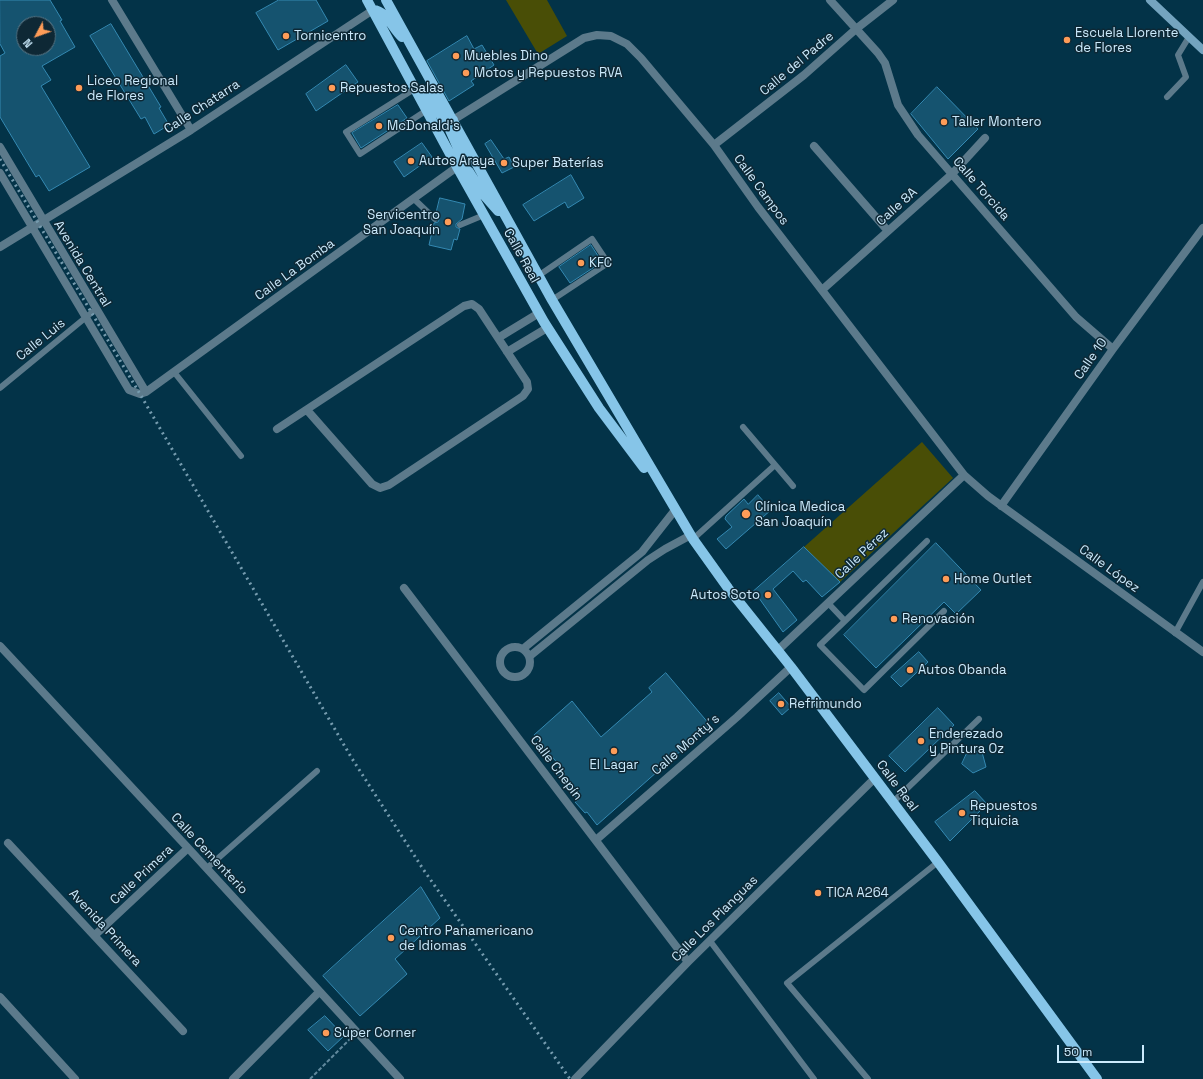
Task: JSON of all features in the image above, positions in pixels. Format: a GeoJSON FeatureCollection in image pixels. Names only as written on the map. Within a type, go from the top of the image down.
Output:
{"type":"FeatureCollection","features":[{"type":"Feature","properties":{"kind":"main road","name":"Calle Real"},"geometry":{"type":"LineString","coordinates":[[367,0],[374,5],[406,71],[457,167],[547,328],[600,408],[675,510]]}},
{"type":"Feature","properties":{"kind":"main road","name":"Calle Real"},"geometry":{"type":"LineString","coordinates":[[386,0],[538,276],[692,537],[723,582],[791,667],[938,862],[1097,1079]]}},
{"type":"Feature","properties":{"kind":"main road"},"geometry":{"type":"LineString","coordinates":[[1150,0],[1203,50]]}},
{"type":"Feature","properties":{"kind":"main road"},"geometry":{"type":"LineString","coordinates":[[374,5],[392,27],[408,40]]}},
{"type":"Feature","properties":{"kind":"main road"},"geometry":{"type":"LineString","coordinates":[[406,71],[420,84],[443,119],[453,120],[450,130],[460,155],[457,167],[464,168],[469,172],[483,194],[497,211],[506,218]]}},
{"type":"Feature","properties":{"kind":"street"},"geometry":{"type":"LineString","coordinates":[[112,0],[191,130]]}},
{"type":"Feature","properties":{"kind":"street","name":"Calle Torcida"},"geometry":{"type":"LineString","coordinates":[[830,0],[878,53],[885,63],[898,105],[906,120],[1076,317],[1113,349]]}},
{"type":"Feature","properties":{"kind":"street","name":"Calle del Padre"},"geometry":{"type":"LineString","coordinates":[[714,145],[804,75],[856,29],[894,0]]}},
{"type":"Feature","properties":{"kind":"street","name":"Calle Chatarra"},"geometry":{"type":"LineString","coordinates":[[0,248],[191,130],[374,5]]}},
{"type":"Feature","properties":{"kind":"street","name":"Calle Campos"},"geometry":{"type":"LineString","coordinates":[[453,120],[570,45],[591,36],[604,34],[620,39],[635,51],[714,145],[758,207],[964,475],[1001,506]]}},
{"type":"Feature","properties":{"kind":"street","name":"Calle 8A"},"geometry":{"type":"LineString","coordinates":[[822,290],[952,174],[985,138]]}},
{"type":"Feature","properties":{"kind":"street"},"geometry":{"type":"LineString","coordinates":[[814,146],[888,231]]}},
{"type":"Feature","properties":{"kind":"street","name":"Avenida Central"},"geometry":{"type":"LineString","coordinates":[[0,147],[38,224],[86,318],[129,390],[140,394],[146,392],[96,309],[38,224],[0,173]]}},
{"type":"Feature","properties":{"kind":"street","name":"Calle La Bomba"},"geometry":{"type":"LineString","coordinates":[[146,392],[457,167]]}},
{"type":"Feature","properties":{"kind":"street","name":"Calle 10"},"geometry":{"type":"LineString","coordinates":[[1001,506],[1113,349],[1203,228]]}},
{"type":"Feature","properties":{"kind":"street"},"geometry":{"type":"LineString","coordinates":[[277,429],[464,306],[472,304],[479,309],[527,382],[528,389],[523,396],[389,485],[380,488],[372,484],[307,410]]}},
{"type":"Feature","properties":{"kind":"street"},"geometry":{"type":"LineString","coordinates":[[498,338],[539,313]]}},
{"type":"Feature","properties":{"kind":"street"},"geometry":{"type":"LineString","coordinates":[[507,352],[547,328]]}},
{"type":"Feature","properties":{"kind":"street","name":"Calle Pérez"},"geometry":{"type":"LineString","coordinates":[[777,651],[964,475]]}},
{"type":"Feature","properties":{"kind":"street","name":"Calle López"},"geometry":{"type":"LineString","coordinates":[[1001,506],[1203,652]]}},
{"type":"Feature","properties":{"kind":"street"},"geometry":{"type":"LineString","coordinates":[[524,648],[530,656],[531,661],[528,670],[521,676],[511,676],[503,671],[500,662],[503,653],[510,647],[524,648],[642,552],[675,510]]}},
{"type":"Feature","properties":{"kind":"street"},"geometry":{"type":"LineString","coordinates":[[530,656],[648,560],[665,548],[692,537]]}},
{"type":"Feature","properties":{"kind":"street"},"geometry":{"type":"LineString","coordinates":[[642,552],[648,560]]}},
{"type":"Feature","properties":{"kind":"street","name":"Calle Chepín"},"geometry":{"type":"LineString","coordinates":[[404,588],[688,962]]}},
{"type":"Feature","properties":{"kind":"street"},"geometry":{"type":"LineString","coordinates":[[587,596],[593,605]]}},
{"type":"Feature","properties":{"kind":"street","name":"Calle Cementerio"},"geometry":{"type":"LineString","coordinates":[[0,646],[400,1079]]}},
{"type":"Feature","properties":{"kind":"street","name":"Calle Monty´s"},"geometry":{"type":"LineString","coordinates":[[596,840],[737,717],[791,667]]}},
{"type":"Feature","properties":{"kind":"street","name":"Calle Los Pianguas"},"geometry":{"type":"LineString","coordinates":[[575,1079],[688,962],[874,778]]}},
{"type":"Feature","properties":{"kind":"street","name":"Avenida Primera"},"geometry":{"type":"LineString","coordinates":[[8,843],[183,1031]]}},
{"type":"Feature","properties":{"kind":"street","name":"Calle Primera"},"geometry":{"type":"LineString","coordinates":[[95,935],[188,848]]}},
{"type":"Feature","properties":{"kind":"street"},"geometry":{"type":"LineString","coordinates":[[233,1079],[319,992]]}},
{"type":"Feature","properties":{"kind":"street"},"geometry":{"type":"LineString","coordinates":[[0,997],[75,1079]]}},
{"type":"Feature","properties":{"kind":"lane"},"geometry":{"type":"LineString","coordinates":[[1167,97],[1186,77],[1178,55],[1189,37]]}},
{"type":"Feature","properties":{"kind":"lane"},"geometry":{"type":"LineString","coordinates":[[416,88],[346,132],[360,154],[427,110]]}},
{"type":"Feature","properties":{"kind":"lane"},"geometry":{"type":"LineString","coordinates":[[414,199],[435,219]]}},
{"type":"Feature","properties":{"kind":"lane"},"geometry":{"type":"LineString","coordinates":[[460,225],[484,215]]}},
{"type":"Feature","properties":{"kind":"lane"},"geometry":{"type":"LineString","coordinates":[[538,276],[592,239],[608,262],[552,300]]}},
{"type":"Feature","properties":{"kind":"lane","name":"Calle Luis"},"geometry":{"type":"LineString","coordinates":[[0,388],[96,309]]}},
{"type":"Feature","properties":{"kind":"lane"},"geometry":{"type":"LineString","coordinates":[[174,372],[241,456]]}},
{"type":"Feature","properties":{"kind":"lane"},"geometry":{"type":"LineString","coordinates":[[743,427],[793,486]]}},
{"type":"Feature","properties":{"kind":"lane"},"geometry":{"type":"LineString","coordinates":[[692,537],[775,465]]}},
{"type":"Feature","properties":{"kind":"lane"},"geometry":{"type":"LineString","coordinates":[[927,540],[820,645],[864,690],[944,611]]}},
{"type":"Feature","properties":{"kind":"lane"},"geometry":{"type":"LineString","coordinates":[[1175,633],[1203,582]]}},
{"type":"Feature","properties":{"kind":"lane"},"geometry":{"type":"LineString","coordinates":[[828,603],[845,621]]}},
{"type":"Feature","properties":{"kind":"lane"},"geometry":{"type":"LineString","coordinates":[[893,802],[979,719]]}},
{"type":"Feature","properties":{"kind":"lane"},"geometry":{"type":"LineString","coordinates":[[206,868],[317,771]]}},
{"type":"Feature","properties":{"kind":"lane"},"geometry":{"type":"LineString","coordinates":[[868,1079],[787,983],[938,862]]}},
{"type":"Feature","properties":{"kind":"lane"},"geometry":{"type":"LineString","coordinates":[[710,941],[814,1079]]}},
{"type":"Feature","properties":{"kind":"path"},"geometry":{"type":"LineString","coordinates":[[310,1079],[356,1032]]}},
{"type":"Feature","properties":{"kind":"green space"},"geometry":{"type":"Polygon","coordinates":[[[506,0],[547,0],[567,36],[538,54],[506,0]]]}},
{"type":"Feature","properties":{"kind":"green space"},"geometry":{"type":"Polygon","coordinates":[[[922,442],[953,478],[840,582],[804,547],[922,442]]]}},
{"type":"Feature","properties":{"kind":"building"},"geometry":{"type":"Polygon","coordinates":[[[0,0],[50,0],[62,20],[60,21],[75,47],[42,66],[51,80],[41,86],[90,167],[49,191],[39,175],[36,177],[0,117],[0,56],[5,53],[0,44],[0,0]]]}},
{"type":"Feature","properties":{"kind":"building","name":"Tornicentro"},"geometry":{"type":"Polygon","coordinates":[[[279,0],[316,0],[328,21],[278,50],[256,13],[279,0]]]}},
{"type":"Feature","properties":{"kind":"building"},"geometry":{"type":"Polygon","coordinates":[[[111,24],[161,107],[159,108],[169,125],[154,134],[145,117],[141,119],[90,36],[111,24]]]}},
{"type":"Feature","properties":{"kind":"building"},"geometry":{"type":"Polygon","coordinates":[[[467,36],[474,49],[482,45],[494,65],[471,81],[474,85],[449,101],[427,61],[467,36]]]}},
{"type":"Feature","properties":{"kind":"building","name":"Repuestos Salas"},"geometry":{"type":"Polygon","coordinates":[[[346,65],[358,82],[316,111],[306,94],[346,65]]]}},
{"type":"Feature","properties":{"kind":"building","name":"Taller Montero"},"geometry":{"type":"Polygon","coordinates":[[[937,87],[978,129],[948,159],[911,114],[937,87]]]}},
{"type":"Feature","properties":{"kind":"building","name":"McDonald's"},"geometry":{"type":"Polygon","coordinates":[[[398,105],[407,118],[361,148],[352,133],[398,105]]]}},
{"type":"Feature","properties":{"kind":"building","name":"Super Baterías"},"geometry":{"type":"Polygon","coordinates":[[[491,140],[504,159],[509,157],[514,167],[502,173],[485,144],[491,140]]]}},
{"type":"Feature","properties":{"kind":"building","name":"Autos Araya"},"geometry":{"type":"Polygon","coordinates":[[[422,143],[432,157],[404,177],[394,162],[422,143]]]}},
{"type":"Feature","properties":{"kind":"building"},"geometry":{"type":"Polygon","coordinates":[[[571,175],[584,198],[568,208],[565,202],[534,221],[523,205],[571,175]]]}},
{"type":"Feature","properties":{"kind":"building","name":"Servicentro San Joaquín"},"geometry":{"type":"Polygon","coordinates":[[[440,198],[465,204],[462,219],[456,224],[456,227],[460,229],[457,240],[454,239],[451,250],[429,245],[434,223],[438,222],[439,220],[436,214],[440,198]]]}},
{"type":"Feature","properties":{"kind":"building","name":"KFC"},"geometry":{"type":"Polygon","coordinates":[[[591,245],[602,262],[570,283],[559,267],[591,245]]]}},
{"type":"Feature","properties":{"kind":"building","name":"Clínica Medica San Joaquín"},"geometry":{"type":"Polygon","coordinates":[[[758,495],[771,510],[726,549],[717,539],[732,527],[725,519],[726,516],[744,499],[748,504],[758,495]]]}},
{"type":"Feature","properties":{"kind":"building","name":"Renovación"},"geometry":{"type":"Polygon","coordinates":[[[936,543],[981,590],[956,614],[944,602],[876,668],[844,635],[936,543]]]}},
{"type":"Feature","properties":{"kind":"building","name":"Autos Soto"},"geometry":{"type":"Polygon","coordinates":[[[804,547],[840,582],[822,597],[806,580],[803,582],[793,571],[773,589],[797,620],[783,632],[754,591],[804,547]]]}},
{"type":"Feature","properties":{"kind":"building","name":"Autos Obanda"},"geometry":{"type":"Polygon","coordinates":[[[919,652],[928,662],[901,687],[891,677],[919,652]]]}},
{"type":"Feature","properties":{"kind":"building","name":"El Lagar"},"geometry":{"type":"Polygon","coordinates":[[[666,673],[710,725],[597,825],[587,812],[585,813],[575,802],[578,800],[556,773],[559,765],[534,735],[572,701],[601,737],[652,692],[649,688],[666,673]]]}},
{"type":"Feature","properties":{"kind":"building","name":"Refrimundo"},"geometry":{"type":"Polygon","coordinates":[[[779,693],[791,707],[782,715],[770,701],[779,693]]]}},
{"type":"Feature","properties":{"kind":"building","name":"Enderezado y Pintura Oz"},"geometry":{"type":"Polygon","coordinates":[[[938,708],[954,725],[905,772],[889,756],[938,708]]]}},
{"type":"Feature","properties":{"kind":"building"},"geometry":{"type":"Polygon","coordinates":[[[968,751],[982,752],[986,767],[973,773],[962,764],[968,751]]]}},
{"type":"Feature","properties":{"kind":"building","name":"Repuestos Tiquicia"},"geometry":{"type":"Polygon","coordinates":[[[975,791],[987,804],[950,841],[935,822],[975,791]]]}},
{"type":"Feature","properties":{"kind":"building","name":"Centro Panamericano de Idiomas"},"geometry":{"type":"Polygon","coordinates":[[[421,887],[440,918],[395,959],[407,974],[360,1016],[323,976],[421,887]]]}},
{"type":"Feature","properties":{"kind":"building","name":"Súper Corner"},"geometry":{"type":"Polygon","coordinates":[[[325,1016],[344,1036],[328,1051],[308,1030],[325,1016]]]}},
{"type":"Feature","properties":{"kind":"railway"},"geometry":{"type":"LineString","coordinates":[[0,159],[140,394],[351,757],[423,869],[570,1079]]}},
{"type":"Feature","properties":{"kind":"place","name":"Tornicentro"},"geometry":{"type":"Point","coordinates":[286,36]}},
{"type":"Feature","properties":{"kind":"place","name":"Escuela Llorente de Flores"},"geometry":{"type":"Point","coordinates":[1067,40]}},
{"type":"Feature","properties":{"kind":"place","name":"Muebles Dino"},"geometry":{"type":"Point","coordinates":[456,56]}},
{"type":"Feature","properties":{"kind":"place","name":"Motos y Repuestos RVA"},"geometry":{"type":"Point","coordinates":[466,73]}},
{"type":"Feature","properties":{"kind":"place","name":"Liceo Regional de Flores"},"geometry":{"type":"Point","coordinates":[79,88]}},
{"type":"Feature","properties":{"kind":"place","name":"Repuestos Salas"},"geometry":{"type":"Point","coordinates":[332,88]}},
{"type":"Feature","properties":{"kind":"place","name":"Taller Montero"},"geometry":{"type":"Point","coordinates":[944,122]}},
{"type":"Feature","properties":{"kind":"place","name":"McDonald's"},"geometry":{"type":"Point","coordinates":[379,126]}},
{"type":"Feature","properties":{"kind":"place","name":"Autos Araya"},"geometry":{"type":"Point","coordinates":[411,161]}},
{"type":"Feature","properties":{"kind":"place","name":"Super Baterías"},"geometry":{"type":"Point","coordinates":[504,163]}},
{"type":"Feature","properties":{"kind":"place","name":"Servicentro San Joaquín"},"geometry":{"type":"Point","coordinates":[448,222]}},
{"type":"Feature","properties":{"kind":"place","name":"KFC"},"geometry":{"type":"Point","coordinates":[581,263]}},
{"type":"Feature","properties":{"kind":"place","name":"Clínica Medica San Joaquín"},"geometry":{"type":"Point","coordinates":[746,514]}},
{"type":"Feature","properties":{"kind":"place","name":"Home Outlet"},"geometry":{"type":"Point","coordinates":[946,579]}},
{"type":"Feature","properties":{"kind":"place","name":"Autos Soto"},"geometry":{"type":"Point","coordinates":[768,595]}},
{"type":"Feature","properties":{"kind":"place","name":"Renovación"},"geometry":{"type":"Point","coordinates":[894,619]}},
{"type":"Feature","properties":{"kind":"place","name":"Autos Obanda"},"geometry":{"type":"Point","coordinates":[910,670]}},
{"type":"Feature","properties":{"kind":"place","name":"Refrimundo"},"geometry":{"type":"Point","coordinates":[781,704]}},
{"type":"Feature","properties":{"kind":"place","name":"Enderezado y Pintura Oz"},"geometry":{"type":"Point","coordinates":[921,741]}},
{"type":"Feature","properties":{"kind":"place","name":"El Lagar"},"geometry":{"type":"Point","coordinates":[614,751]}},
{"type":"Feature","properties":{"kind":"place","name":"Repuestos Tiquicia"},"geometry":{"type":"Point","coordinates":[962,813]}},
{"type":"Feature","properties":{"kind":"place","name":"TICA A264"},"geometry":{"type":"Point","coordinates":[818,893]}},
{"type":"Feature","properties":{"kind":"place","name":"Centro Panamericano de Idiomas"},"geometry":{"type":"Point","coordinates":[391,938]}},
{"type":"Feature","properties":{"kind":"place","name":"Súper Corner"},"geometry":{"type":"Point","coordinates":[326,1033]}}]}
